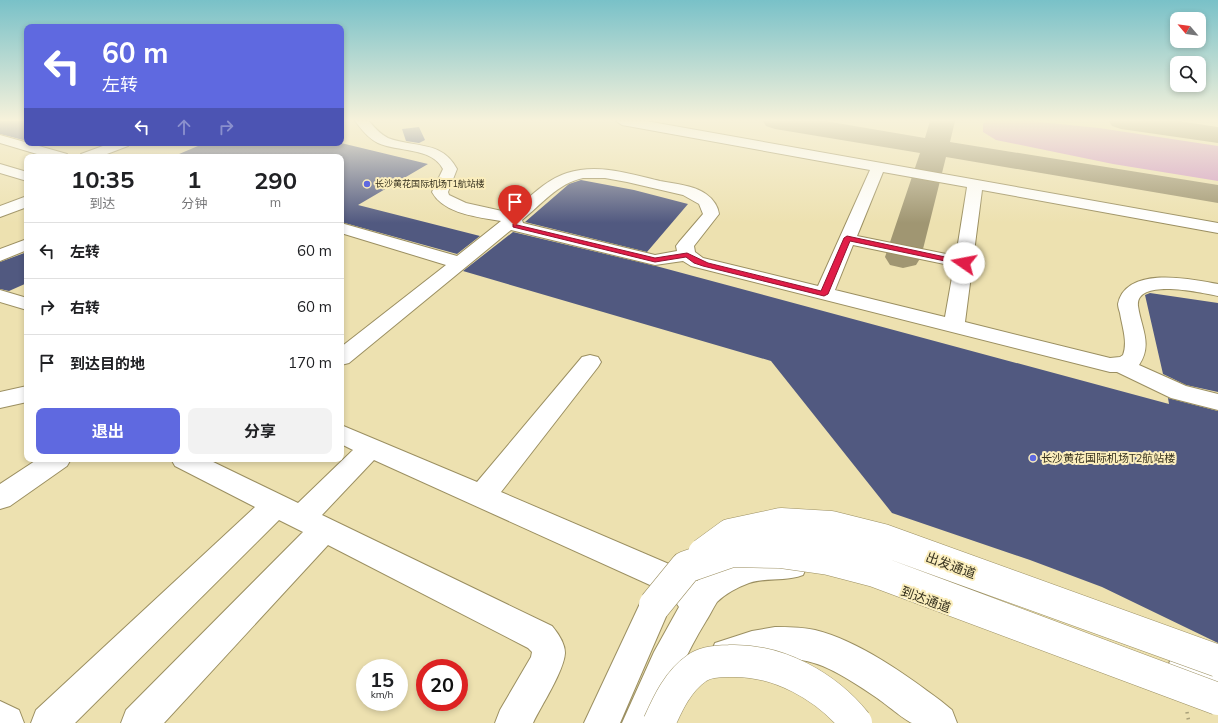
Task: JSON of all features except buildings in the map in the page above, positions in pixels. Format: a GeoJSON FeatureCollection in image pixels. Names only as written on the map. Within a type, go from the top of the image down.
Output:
{"type":"FeatureCollection","features":[{"type":"Feature","properties":{"kind":"street"},"geometry":{"type":"LineString","coordinates":[[435,155],[444,160],[450,169],[440,189],[442,198],[462,207],[514,219]]}},
{"type":"Feature","properties":{"kind":"street"},"geometry":{"type":"LineString","coordinates":[[808,155],[1218,228]]}},
{"type":"Feature","properties":{"kind":"street"},"geometry":{"type":"LineString","coordinates":[[824,294],[878,167]]}},
{"type":"Feature","properties":{"kind":"street"},"geometry":{"type":"LineString","coordinates":[[0,168],[24,176]]}},
{"type":"Feature","properties":{"kind":"street"},"geometry":{"type":"LineString","coordinates":[[344,356],[565,178],[583,174],[614,175],[688,191],[697,195],[708,204],[711,214],[685,246],[687,255],[697,262],[1098,362],[1121,365],[1146,378],[1179,392],[1218,402]]}},
{"type":"Feature","properties":{"kind":"street"},"geometry":{"type":"LineString","coordinates":[[954,326],[975,185]]}},
{"type":"Feature","properties":{"kind":"street"},"geometry":{"type":"LineString","coordinates":[[0,199],[24,193]]}},
{"type":"Feature","properties":{"kind":"street"},"geometry":{"type":"LineString","coordinates":[[0,205],[24,193]]}},
{"type":"Feature","properties":{"kind":"street"},"geometry":{"type":"LineString","coordinates":[[0,212],[24,194]]}},
{"type":"Feature","properties":{"kind":"street"},"geometry":{"type":"LineString","coordinates":[[514,219],[515,226],[655,260],[687,255]]}},
{"type":"Feature","properties":{"kind":"street"},"geometry":{"type":"LineString","coordinates":[[344,229],[460,263]]}},
{"type":"Feature","properties":{"kind":"street"},"geometry":{"type":"LineString","coordinates":[[847,238],[964,263]]}},
{"type":"Feature","properties":{"kind":"street"},"geometry":{"type":"LineString","coordinates":[[0,256],[24,245]]}},
{"type":"Feature","properties":{"kind":"street"},"geometry":{"type":"LineString","coordinates":[[1121,365],[1132,359],[1136,353],[1128,304],[1130,298],[1135,292],[1148,285],[1168,282],[1218,290]]}},
{"type":"Feature","properties":{"kind":"street"},"geometry":{"type":"LineString","coordinates":[[0,296],[24,302]]}},
{"type":"Feature","properties":{"kind":"street"},"geometry":{"type":"LineString","coordinates":[[482,496],[590,362]]}},
{"type":"Feature","properties":{"kind":"street"},"geometry":{"type":"LineString","coordinates":[[0,400],[24,395]]}},
{"type":"Feature","properties":{"kind":"street"},"geometry":{"type":"LineString","coordinates":[[344,435],[680,584],[687,591],[687,613]]}},
{"type":"Feature","properties":{"kind":"street"},"geometry":{"type":"LineString","coordinates":[[49,723],[301,517],[371,447]]}},
{"type":"Feature","properties":{"kind":"street"},"geometry":{"type":"LineString","coordinates":[[0,498],[54,462]]}},
{"type":"Feature","properties":{"kind":"street"},"geometry":{"type":"LineString","coordinates":[[190,462],[540,637],[546,644],[549,653],[546,663],[513,723]]}},
{"type":"Feature","properties":{"kind":"street"},"geometry":{"type":"LineString","coordinates":[[139,723],[222,636],[301,517]]}},
{"type":"Feature","properties":{"kind":"street","name":"出发通道"},"geometry":{"type":"LineString","coordinates":[[602,723],[655,605],[686,567],[730,535],[781,524],[831,526],[883,540],[1218,661]]}},
{"type":"Feature","properties":{"kind":"street"},"geometry":{"type":"LineString","coordinates":[[687,613],[704,579],[718,563],[742,547],[787,541],[832,542],[876,552],[1218,678]]}},
{"type":"Feature","properties":{"kind":"street"},"geometry":{"type":"LineString","coordinates":[[686,567],[732,551],[780,552],[829,559],[875,571],[1218,699]]}},
{"type":"Feature","properties":{"kind":"street","name":"到达通道"},"geometry":{"type":"LineString","coordinates":[[640,723],[687,613],[708,591],[742,571],[778,564],[827,568],[872,580],[926,599],[1218,711]]}},
{"type":"Feature","properties":{"kind":"street"},"geometry":{"type":"LineString","coordinates":[[671,723],[680,696],[693,679],[708,665],[722,657],[740,650],[774,643],[794,642],[814,645],[854,662],[921,713],[939,723]]}},
{"type":"Feature","properties":{"kind":"street"},"geometry":{"type":"LineString","coordinates":[[659,723],[666,706],[678,686],[698,667],[718,660],[741,660],[787,671],[809,682],[833,698],[856,723]]}},
{"type":"Feature","properties":{"kind":"street"},"geometry":{"type":"LineString","coordinates":[[0,719],[6,723]]}},
{"type":"Feature","properties":{"kind":"shaded area"},"geometry":{"type":"Polygon","coordinates":[[[1068,155],[1218,155],[1218,181],[1113,164],[1068,155]]]}},
{"type":"Feature","properties":{"kind":"taxiway"},"geometry":{"type":"LineString","coordinates":[[903,257],[933,155]]}},
{"type":"Feature","properties":{"kind":"taxiway"},"geometry":{"type":"LineString","coordinates":[[980,155],[1218,194]]}},
{"type":"Feature","properties":{"kind":"place","name":"长沙黄花国际机场T1航站楼"},"geometry":{"type":"Point","coordinates":[367,184]}},
{"type":"Feature","properties":{"kind":"place","name":"长沙黄花国际机场T2航站楼"},"geometry":{"type":"Point","coordinates":[1033,458]}},
{"type":"Feature","properties":{"kind":"route"},"geometry":{"type":"LineString","coordinates":[[515,226],[655,260],[687,255],[697,262],[824,294],[847,238],[964,263]]}}]}
